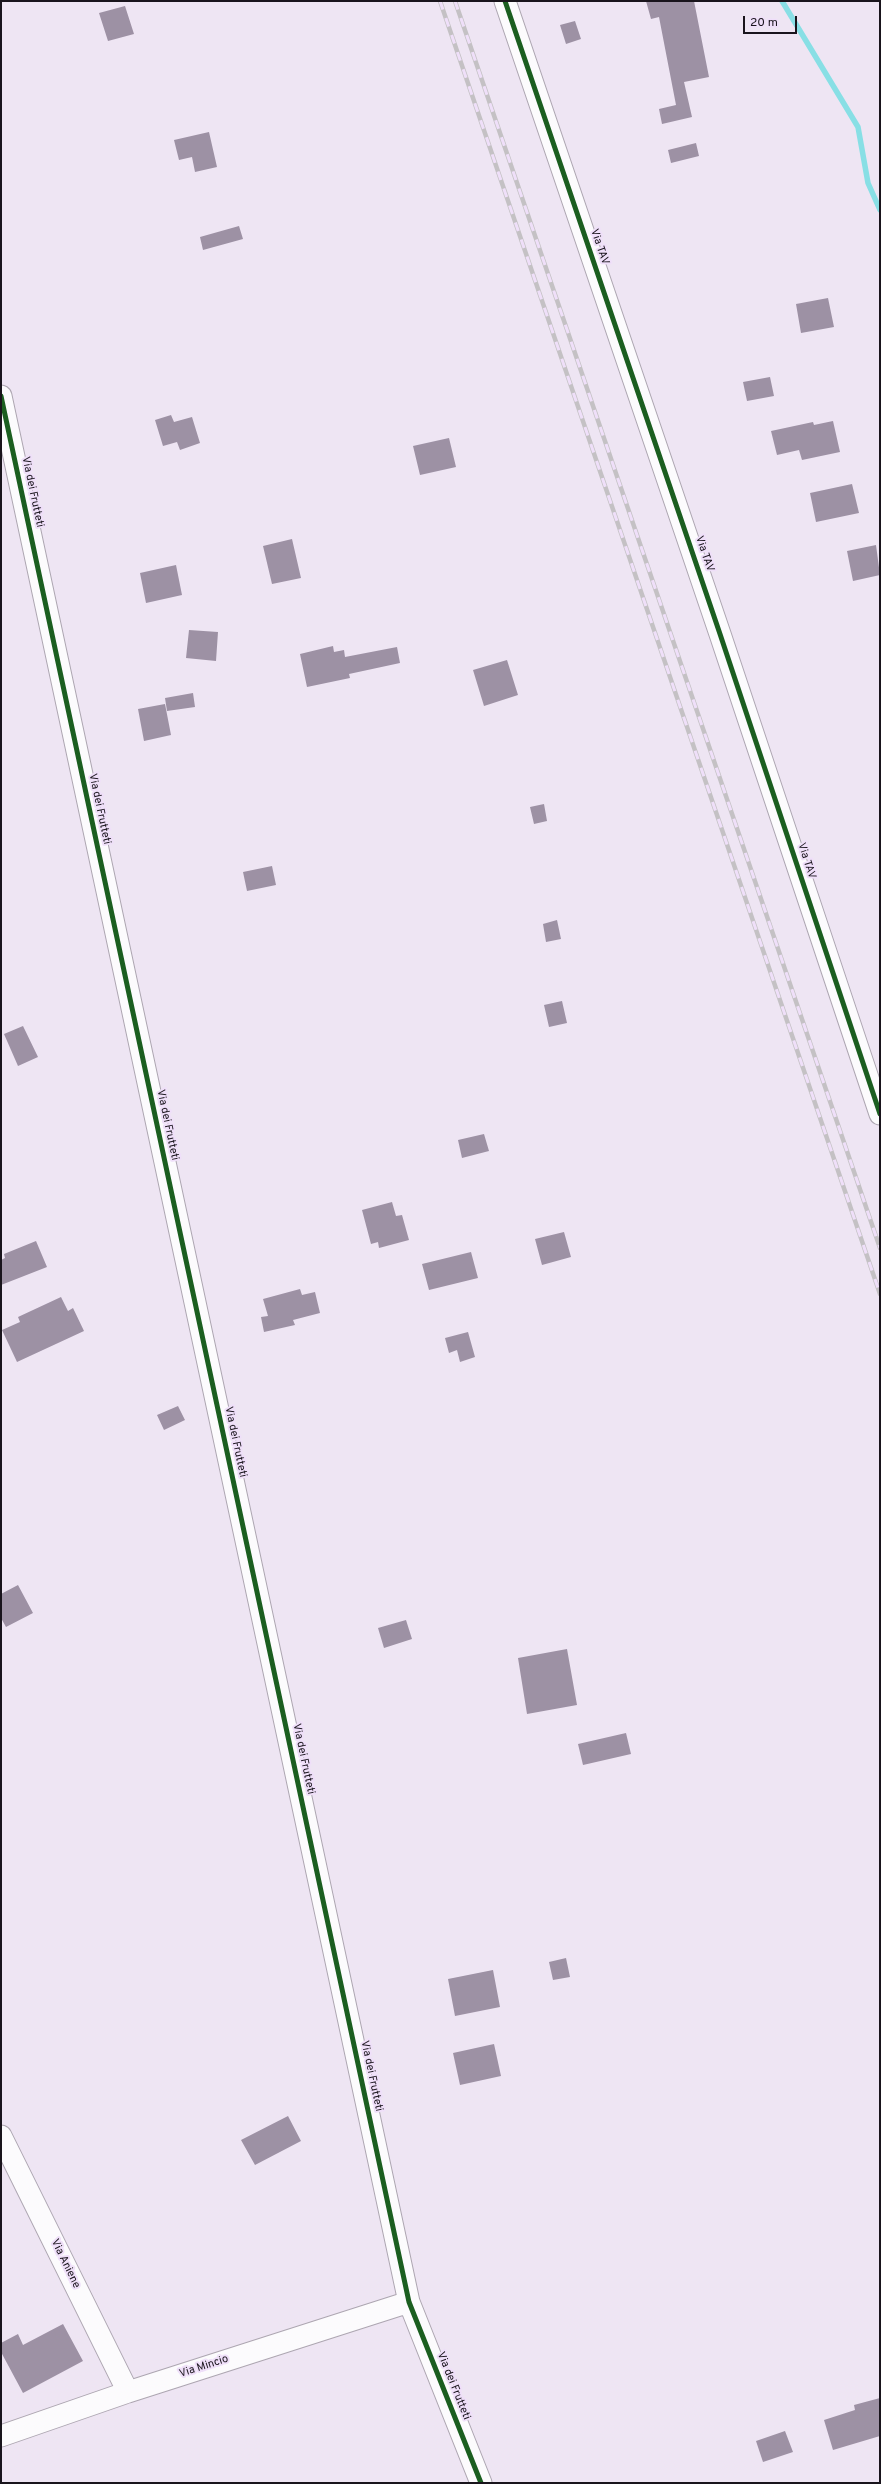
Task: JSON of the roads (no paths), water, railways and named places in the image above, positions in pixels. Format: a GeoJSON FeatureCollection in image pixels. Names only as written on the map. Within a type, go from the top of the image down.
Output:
{"type":"FeatureCollection","features":[{"type":"Feature","properties":{"kind":"street","name":"Via TAV"},"geometry":{"type":"LineString","coordinates":[[505,1],[720,634],[880,1114]]}},
{"type":"Feature","properties":{"kind":"street","name":"Via dei Frutteti"},"geometry":{"type":"LineString","coordinates":[[1,396],[409,2302],[481,2483]]}},
{"type":"Feature","properties":{"kind":"street","name":"Via Aniene"},"geometry":{"type":"LineString","coordinates":[[1,2136],[128,2392]]}},
{"type":"Feature","properties":{"kind":"street","name":"Via Mincio"},"geometry":{"type":"LineString","coordinates":[[1,2436],[128,2392],[409,2302]]}},
{"type":"Feature","properties":{"kind":"waterway"},"geometry":{"type":"LineString","coordinates":[[782,1],[858,127],[868,183],[880,210]]}},
{"type":"Feature","properties":{"kind":"railway"},"geometry":{"type":"LineString","coordinates":[[440,1],[880,1294]]}},
{"type":"Feature","properties":{"kind":"railway"},"geometry":{"type":"LineString","coordinates":[[455,1],[880,1248]]}}]}
